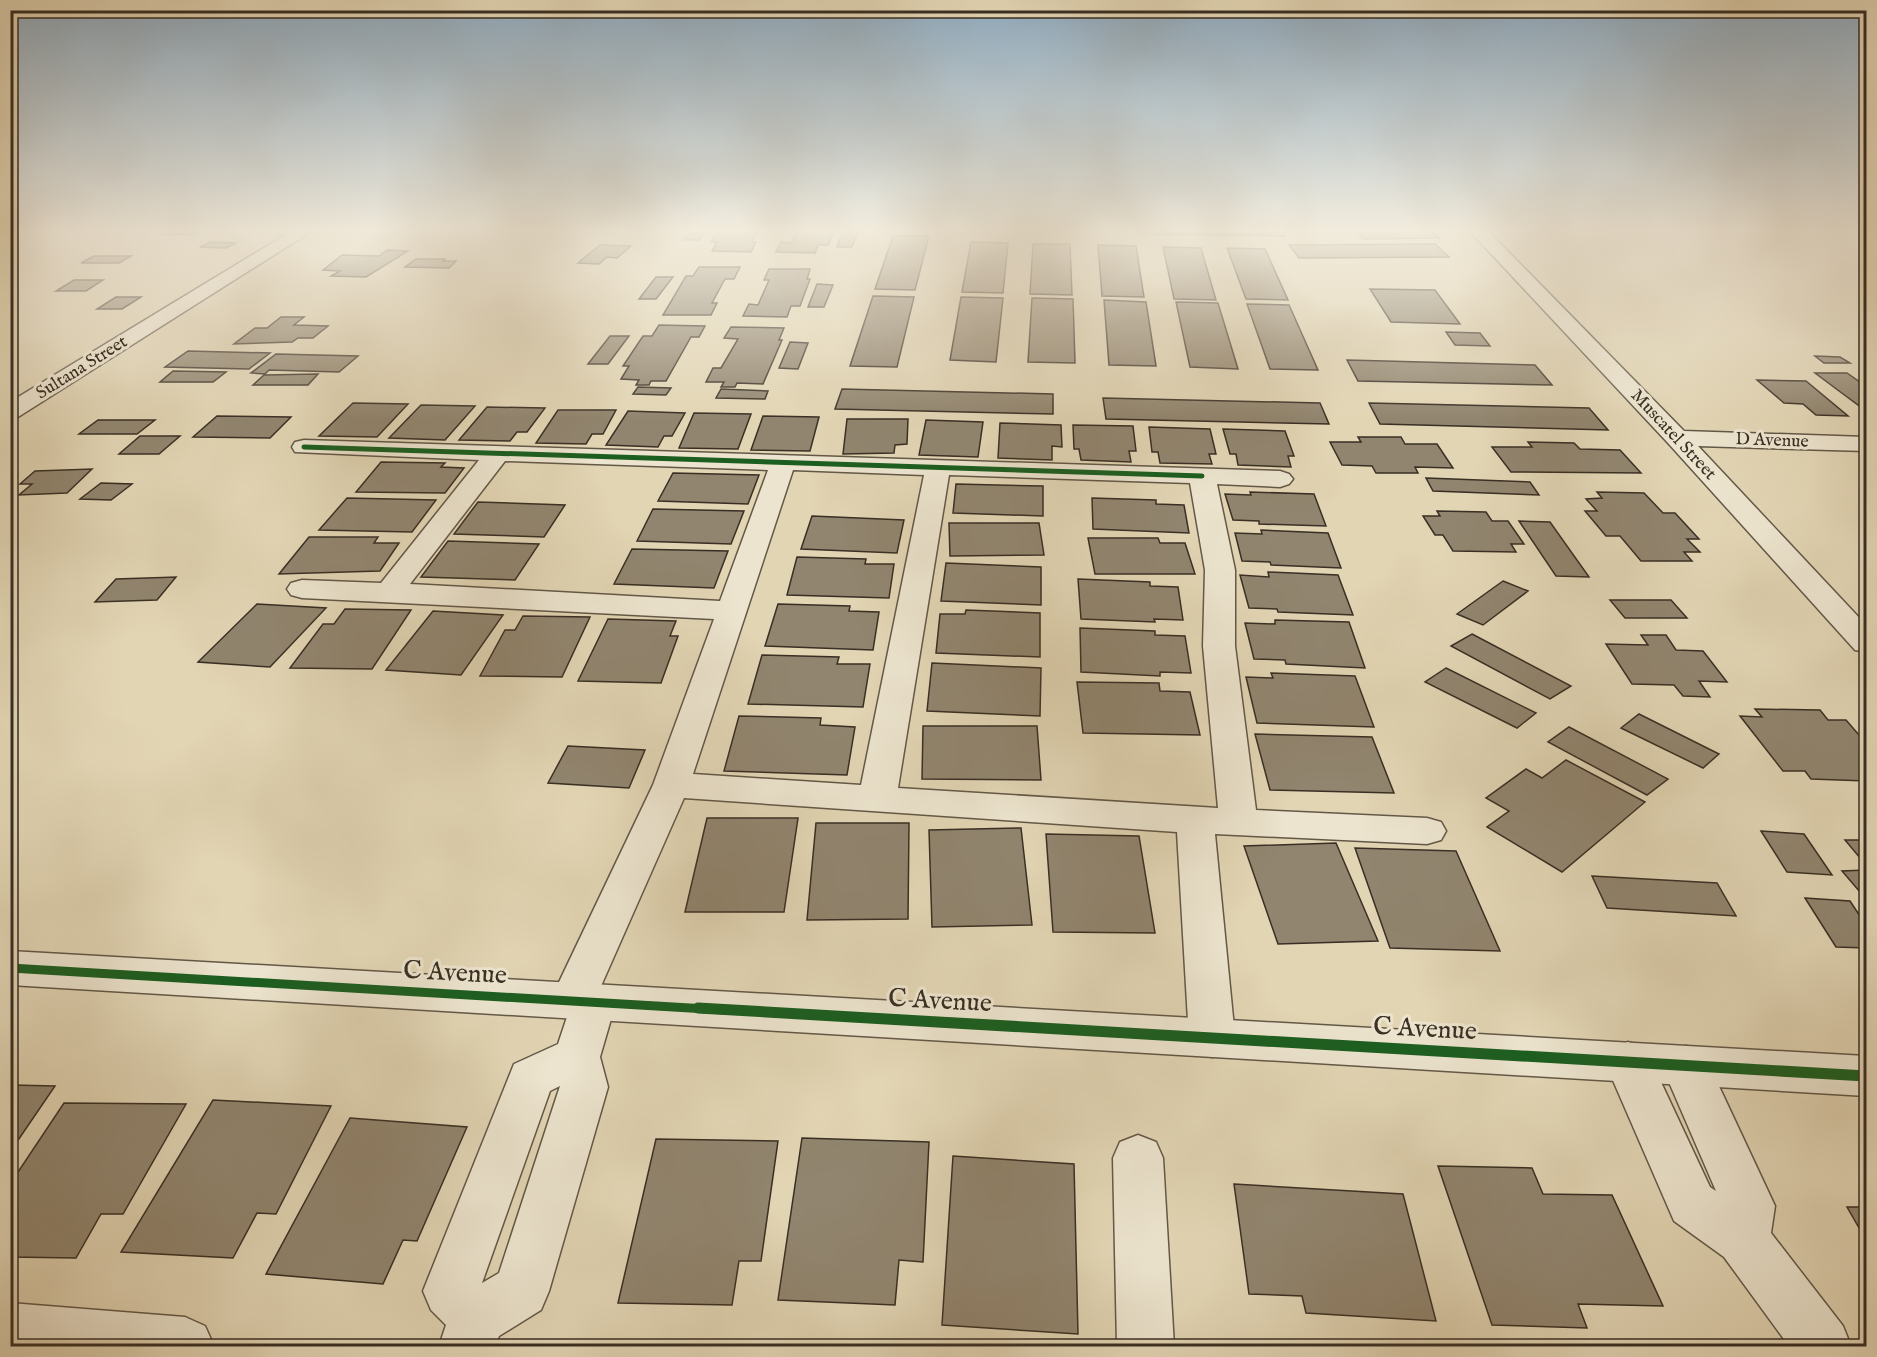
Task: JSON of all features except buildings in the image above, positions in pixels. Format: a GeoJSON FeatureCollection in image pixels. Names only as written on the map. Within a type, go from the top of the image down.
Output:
{"type":"FeatureCollection","features":[{"type":"Feature","properties":{"kind":"street","name":"Sultana Street"},"geometry":{"type":"LineString","coordinates":[[10,412],[204,292]]}},
{"type":"Feature","properties":{"kind":"street","name":"Muscatel Street"},"geometry":{"type":"LineString","coordinates":[[1537,292],[1677,438],[1866,643]]}},
{"type":"Feature","properties":{"kind":"street","name":"D Avenue"},"geometry":{"type":"LineString","coordinates":[[1677,438],[1866,444]]}},
{"type":"Feature","properties":{"kind":"street"},"geometry":{"type":"LineString","coordinates":[[304,447],[1280,479]]}},
{"type":"Feature","properties":{"kind":"street"},"geometry":{"type":"LineString","coordinates":[[389,592],[497,454]]}},
{"type":"Feature","properties":{"kind":"street"},"geometry":{"type":"LineString","coordinates":[[472,1332],[450,1291],[531,1078],[577,1057],[583,1002],[671,785],[783,462]]}},
{"type":"Feature","properties":{"kind":"street"},"geometry":{"type":"LineString","coordinates":[[877,799],[938,466]]}},
{"type":"Feature","properties":{"kind":"street"},"geometry":{"type":"LineString","coordinates":[[1202,476],[1220,570],[1219,646],[1239,823]]}},
{"type":"Feature","properties":{"kind":"street"},"geometry":{"type":"LineString","coordinates":[[302,589],[732,610]]}},
{"type":"Feature","properties":{"kind":"street"},"geometry":{"type":"LineString","coordinates":[[671,785],[1239,823],[1427,831]]}},
{"type":"Feature","properties":{"kind":"street"},"geometry":{"type":"LineString","coordinates":[[1195,820],[1212,1038]]}},
{"type":"Feature","properties":{"kind":"street","name":"C Avenue"},"geometry":{"type":"LineString","coordinates":[[10,968],[1866,1076]]}},
{"type":"Feature","properties":{"kind":"street"},"geometry":{"type":"LineString","coordinates":[[1628,1062],[1692,1204],[1743,1239],[1823,1347]]}},
{"type":"Feature","properties":{"kind":"street"},"geometry":{"type":"LineString","coordinates":[[1686,1066],[1749,1206],[1743,1239]]}},
{"type":"Feature","properties":{"kind":"street"},"geometry":{"type":"LineString","coordinates":[[1138,1158],[1146,1347]]}},
{"type":"Feature","properties":{"kind":"street"},"geometry":{"type":"LineString","coordinates":[[10,1331],[185,1347]]}},
{"type":"Feature","properties":{"kind":"cycle path"},"geometry":{"type":"LineString","coordinates":[[304,447],[1202,476]]}},
{"type":"Feature","properties":{"kind":"cycle path"},"geometry":{"type":"LineString","coordinates":[[10,968],[1866,1076]]}}]}
